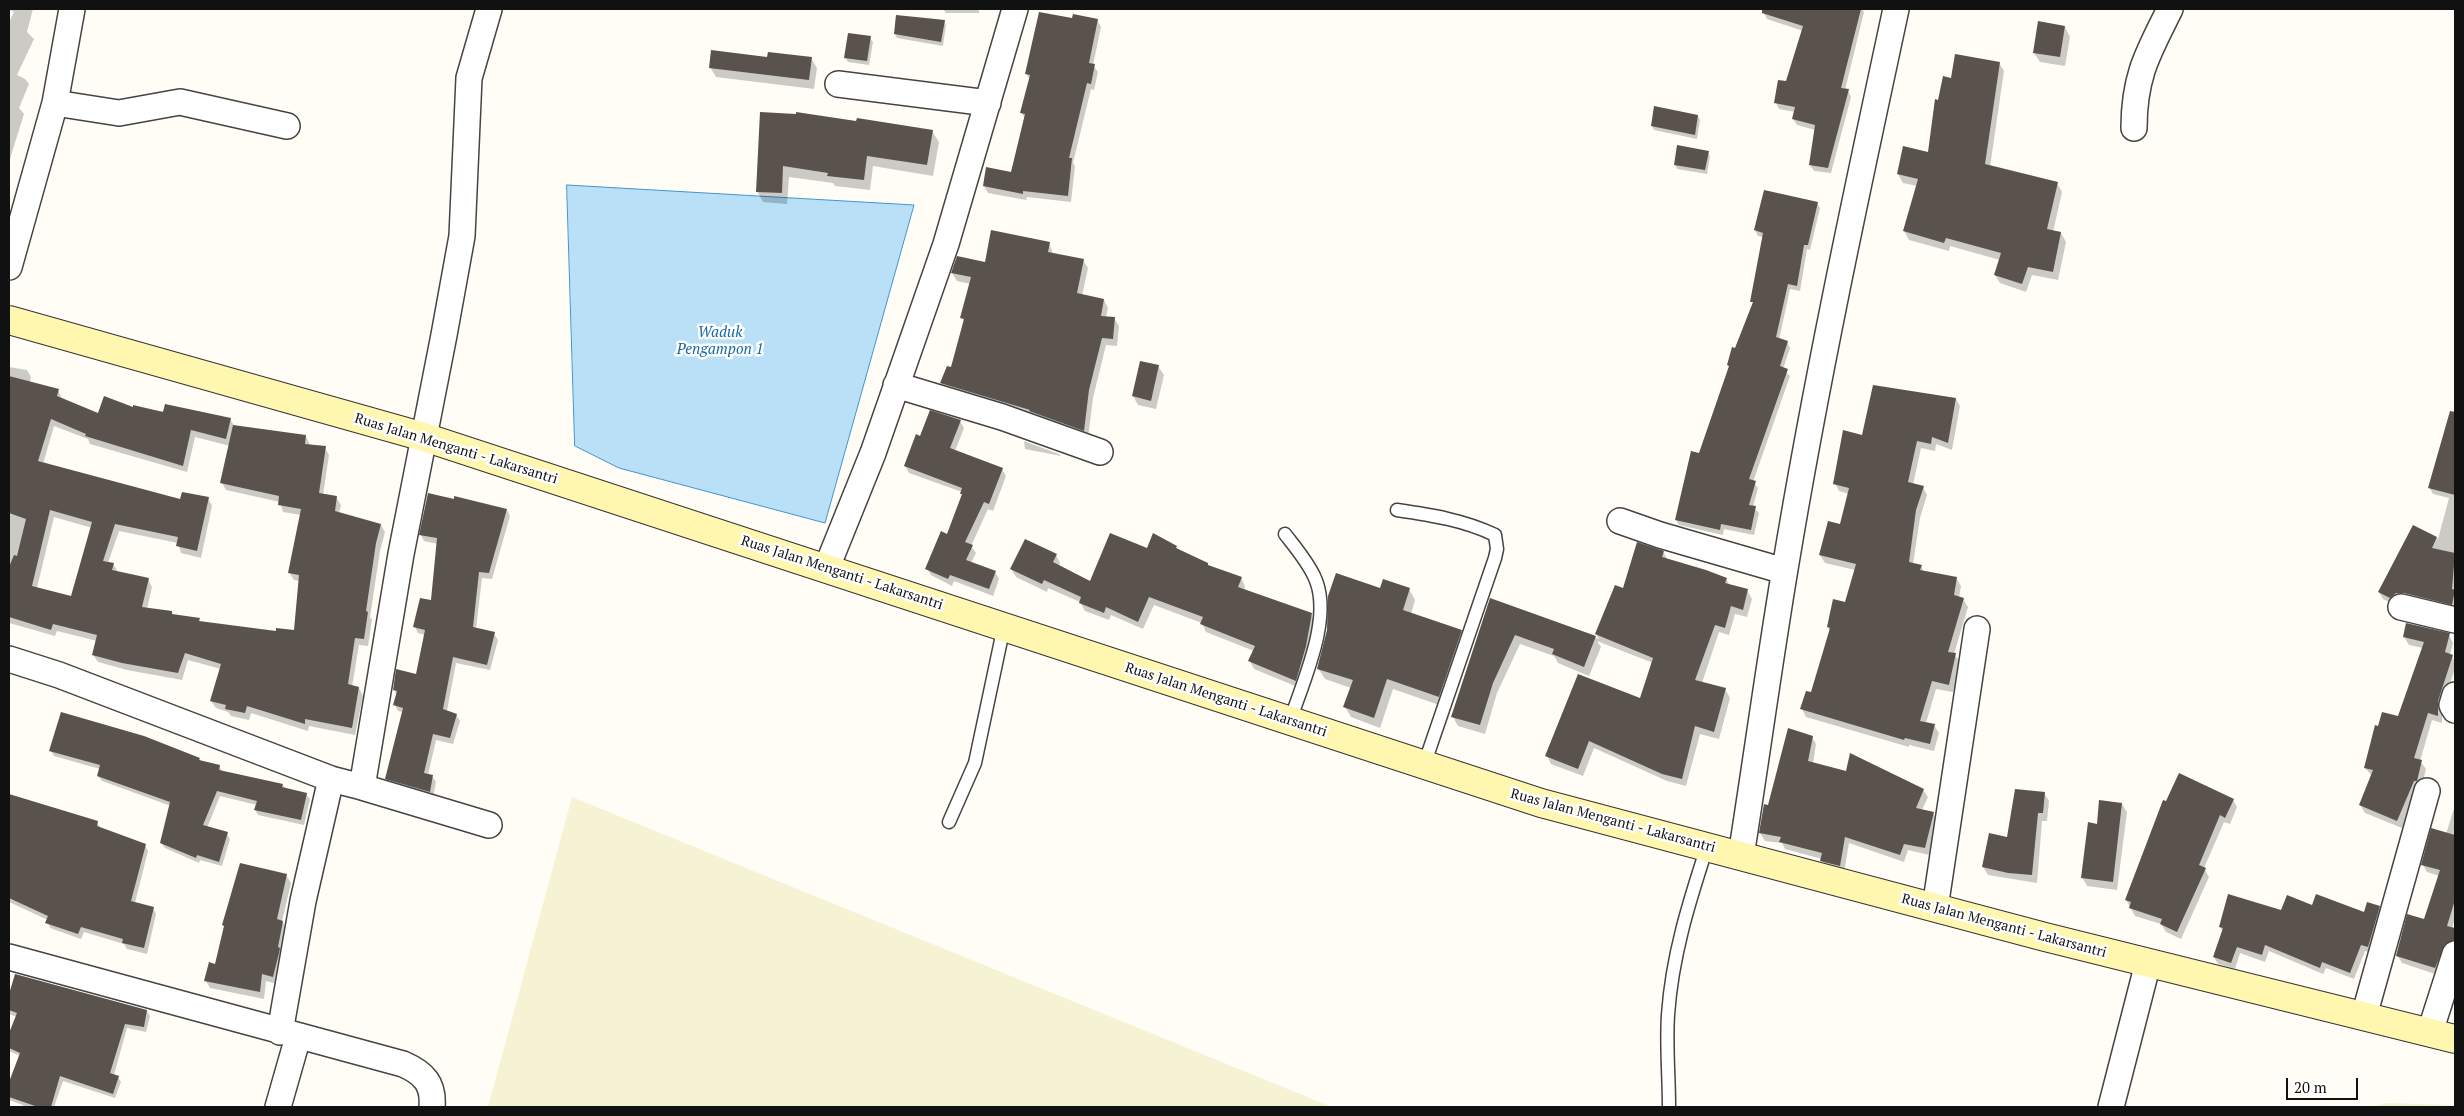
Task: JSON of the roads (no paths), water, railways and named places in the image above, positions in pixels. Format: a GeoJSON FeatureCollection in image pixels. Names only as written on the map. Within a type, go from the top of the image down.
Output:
{"type":"FeatureCollection","features":[{"type":"Feature","properties":{"kind":"main road","name":"Ruas Jalan Menganti - Lakarsantri"},"geometry":{"type":"LineString","coordinates":[[9,320],[424,437],[827,567],[1290,721],[1541,802],[1935,908],[2442,1036]]}},
{"type":"Feature","properties":{"kind":"street"},"geometry":{"type":"LineString","coordinates":[[9,268],[54,103],[72,9]]}},
{"type":"Feature","properties":{"kind":"street"},"geometry":{"type":"LineString","coordinates":[[362,787],[400,554],[462,236],[469,78],[489,9]]}},
{"type":"Feature","properties":{"kind":"street"},"geometry":{"type":"LineString","coordinates":[[827,567],[873,453],[949,235],[1015,9]]}},
{"type":"Feature","properties":{"kind":"street"},"geometry":{"type":"LineString","coordinates":[[1741,856],[1784,571],[1842,258],[1896,9]]}},
{"type":"Feature","properties":{"kind":"street"},"geometry":{"type":"LineString","coordinates":[[2134,128],[2137,82],[2146,56],[2170,9]]}},
{"type":"Feature","properties":{"kind":"street"},"geometry":{"type":"LineString","coordinates":[[838,84],[988,103]]}},
{"type":"Feature","properties":{"kind":"street"},"geometry":{"type":"LineString","coordinates":[[54,103],[119,113],[180,102],[286,126]]}},
{"type":"Feature","properties":{"kind":"street"},"geometry":{"type":"LineString","coordinates":[[896,385],[1002,417],[1100,452]]}},
{"type":"Feature","properties":{"kind":"street"},"geometry":{"type":"LineString","coordinates":[[1620,521],[1660,535],[1784,571]]}},
{"type":"Feature","properties":{"kind":"street"},"geometry":{"type":"LineString","coordinates":[[2402,607],[2455,620]]}},
{"type":"Feature","properties":{"kind":"street"},"geometry":{"type":"LineString","coordinates":[[1935,908],[1977,629]]}},
{"type":"Feature","properties":{"kind":"street"},"geometry":{"type":"LineString","coordinates":[[9,659],[59,675],[331,779],[489,825]]}},
{"type":"Feature","properties":{"kind":"street"},"geometry":{"type":"LineString","coordinates":[[2455,695],[2452,707],[2455,710]]}},
{"type":"Feature","properties":{"kind":"street"},"geometry":{"type":"LineString","coordinates":[[278,1107],[289,1034],[303,901],[331,779]]}},
{"type":"Feature","properties":{"kind":"street"},"geometry":{"type":"LineString","coordinates":[[2364,1016],[2427,791]]}},
{"type":"Feature","properties":{"kind":"street"},"geometry":{"type":"LineString","coordinates":[[2442,1036],[2455,954]]}},
{"type":"Feature","properties":{"kind":"street"},"geometry":{"type":"LineString","coordinates":[[9,957],[403,1064],[417,1070],[430,1085],[433,1095],[432,1107]]}},
{"type":"Feature","properties":{"kind":"street"},"geometry":{"type":"LineString","coordinates":[[2111,1107],[2148,963]]}},
{"type":"Feature","properties":{"kind":"lane"},"geometry":{"type":"LineString","coordinates":[[1397,510],[1440,516],[1476,526],[1495,535],[1498,549],[1424,765]]}},
{"type":"Feature","properties":{"kind":"lane"},"geometry":{"type":"LineString","coordinates":[[1285,534],[1314,576],[1320,598],[1319,622],[1313,650],[1290,721]]}},
{"type":"Feature","properties":{"kind":"lane"},"geometry":{"type":"LineString","coordinates":[[949,822],[975,763],[1004,626]]}},
{"type":"Feature","properties":{"kind":"lane"},"geometry":{"type":"LineString","coordinates":[[1670,1107],[1668,1016],[1673,969],[1684,918],[1707,847]]}},
{"type":"Feature","properties":{"kind":"water","name":"Waduk Pengampon 1"},"geometry":{"type":"Polygon","coordinates":[[[567,185],[914,205],[825,523],[619,468],[575,446],[567,185]]]}}]}
